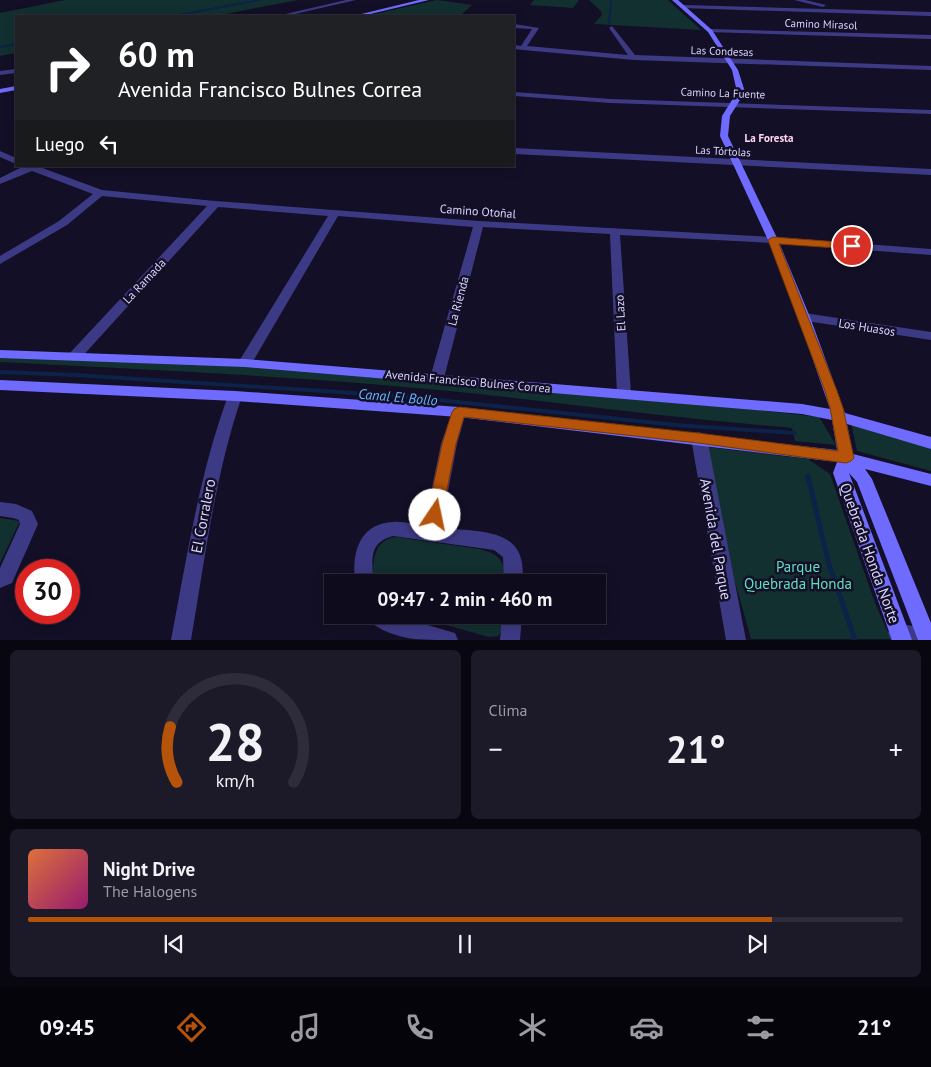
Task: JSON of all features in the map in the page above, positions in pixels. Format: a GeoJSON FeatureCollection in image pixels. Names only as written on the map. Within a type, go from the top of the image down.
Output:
{"type":"FeatureCollection","features":[{"type":"Feature","properties":{"kind":"street"},"geometry":{"type":"LineString","coordinates":[[285,15],[353,0]]}},
{"type":"Feature","properties":{"kind":"street"},"geometry":{"type":"LineString","coordinates":[[360,15],[426,0]]}},
{"type":"Feature","properties":{"kind":"street"},"geometry":{"type":"LineString","coordinates":[[675,0],[710,31],[735,70],[741,89],[739,98],[724,122],[724,136],[773,240],[804,317],[831,391],[846,458]]}},
{"type":"Feature","properties":{"kind":"street"},"geometry":{"type":"LineString","coordinates":[[797,0],[823,8]]}},
{"type":"Feature","properties":{"kind":"street"},"geometry":{"type":"LineString","coordinates":[[684,7],[823,8],[859,12],[931,14]]}},
{"type":"Feature","properties":{"kind":"street"},"geometry":{"type":"LineString","coordinates":[[515,26],[536,28],[523,48]]}},
{"type":"Feature","properties":{"kind":"street"},"geometry":{"type":"LineString","coordinates":[[612,28],[634,58]]}},
{"type":"Feature","properties":{"kind":"street","name":"Camino Mirasol"},"geometry":{"type":"LineString","coordinates":[[710,31],[931,37]]}},
{"type":"Feature","properties":{"kind":"street","name":"Las Condesas"},"geometry":{"type":"LineString","coordinates":[[515,47],[634,58],[931,68]]}},
{"type":"Feature","properties":{"kind":"street"},"geometry":{"type":"LineString","coordinates":[[0,73],[15,71]]}},
{"type":"Feature","properties":{"kind":"street"},"geometry":{"type":"LineString","coordinates":[[0,91],[15,88]]}},
{"type":"Feature","properties":{"kind":"street","name":"Camino La Fuente"},"geometry":{"type":"LineString","coordinates":[[515,94],[611,101],[931,112]]}},
{"type":"Feature","properties":{"kind":"street","name":"Las Tórtolas"},"geometry":{"type":"LineString","coordinates":[[515,151],[931,172]]}},
{"type":"Feature","properties":{"kind":"street"},"geometry":{"type":"LineString","coordinates":[[0,154],[15,161]]}},
{"type":"Feature","properties":{"kind":"street"},"geometry":{"type":"LineString","coordinates":[[0,181],[30,167]]}},
{"type":"Feature","properties":{"kind":"street","name":"Camino Otoñal"},"geometry":{"type":"LineString","coordinates":[[30,167],[100,193],[215,204],[479,224],[773,240],[931,252]]}},
{"type":"Feature","properties":{"kind":"street"},"geometry":{"type":"LineString","coordinates":[[0,261],[63,223],[100,193]]}},
{"type":"Feature","properties":{"kind":"street","name":"La Ramada"},"geometry":{"type":"LineString","coordinates":[[74,357],[215,204]]}},
{"type":"Feature","properties":{"kind":"street"},"geometry":{"type":"LineString","coordinates":[[245,363],[335,213]]}},
{"type":"Feature","properties":{"kind":"street","name":"La Rienda"},"geometry":{"type":"LineString","coordinates":[[438,378],[479,224]]}},
{"type":"Feature","properties":{"kind":"street","name":"El Lazo"},"geometry":{"type":"LineString","coordinates":[[615,232],[624,394]]}},
{"type":"Feature","properties":{"kind":"street","name":"Los Huasos"},"geometry":{"type":"LineString","coordinates":[[804,317],[931,336]]}},
{"type":"Feature","properties":{"kind":"street","name":"Avenida Francisco Bulnes Correa"},"geometry":{"type":"LineString","coordinates":[[0,354],[245,363],[802,409],[838,416],[931,443]]}},
{"type":"Feature","properties":{"kind":"street"},"geometry":{"type":"LineString","coordinates":[[0,385],[235,396],[459,412],[698,438],[846,458],[931,480]]}},
{"type":"Feature","properties":{"kind":"street","name":"El Corralero"},"geometry":{"type":"LineString","coordinates":[[181,640],[204,510],[220,438],[235,396]]}},
{"type":"Feature","properties":{"kind":"street"},"geometry":{"type":"LineString","coordinates":[[431,533],[449,444],[459,412]]}},
{"type":"Feature","properties":{"kind":"street","name":"Avenida del Parque"},"geometry":{"type":"LineString","coordinates":[[698,438],[736,640]]}},
{"type":"Feature","properties":{"kind":"street","name":"Quebrada Honda Norte"},"geometry":{"type":"LineString","coordinates":[[900,636],[841,472],[846,458],[864,479],[928,638]]}},
{"type":"Feature","properties":{"kind":"street"},"geometry":{"type":"LineString","coordinates":[[0,509],[16,511],[26,516],[28,524],[5,577],[0,580]]}},
{"type":"Feature","properties":{"kind":"street"},"geometry":{"type":"LineString","coordinates":[[364,574],[364,550],[374,537],[383,531],[393,529],[501,544],[511,552],[514,560],[513,574]]}},
{"type":"Feature","properties":{"kind":"street"},"geometry":{"type":"LineString","coordinates":[[392,624],[448,640]]}},
{"type":"Feature","properties":{"kind":"street"},"geometry":{"type":"LineString","coordinates":[[510,640],[511,624]]}},
{"type":"Feature","properties":{"kind":"street"},"geometry":{"type":"LineString","coordinates":[[900,636],[928,638]]}},
{"type":"Feature","properties":{"kind":"green space"},"geometry":{"type":"Polygon","coordinates":[[[65,0],[298,0],[220,15],[15,15],[15,53],[0,56],[0,13],[65,0]]]}},
{"type":"Feature","properties":{"kind":"green space"},"geometry":{"type":"Polygon","coordinates":[[[437,0],[472,5],[461,15],[370,15],[437,0]]]}},
{"type":"Feature","properties":{"kind":"green space"},"geometry":{"type":"Polygon","coordinates":[[[534,0],[579,0],[573,8],[530,5],[534,0]]]}},
{"type":"Feature","properties":{"kind":"green space"},"geometry":{"type":"Polygon","coordinates":[[[589,0],[668,0],[701,30],[594,24],[602,15],[601,11],[589,0]]]}},
{"type":"Feature","properties":{"kind":"green space"},"geometry":{"type":"Polygon","coordinates":[[[0,356],[244,365],[758,410],[819,417],[836,445],[795,441],[792,428],[470,393],[294,378],[0,362],[0,356]]]}},
{"type":"Feature","properties":{"kind":"green space"},"geometry":{"type":"Polygon","coordinates":[[[851,423],[931,446],[931,471],[857,451],[851,423]]]}},
{"type":"Feature","properties":{"kind":"green space","name":"Parque Quebrada Honda"},"geometry":{"type":"Polygon","coordinates":[[[707,447],[808,459],[830,474],[875,603],[891,639],[751,639],[734,578],[707,447]]]}},
{"type":"Feature","properties":{"kind":"green space"},"geometry":{"type":"Polygon","coordinates":[[[0,518],[20,521],[0,563],[0,518]]]}},
{"type":"Feature","properties":{"kind":"green space"},"geometry":{"type":"Polygon","coordinates":[[[396,537],[479,549],[496,556],[502,564],[505,574],[373,574],[374,560],[378,548],[388,539],[396,537]]]}},
{"type":"Feature","properties":{"kind":"green space"},"geometry":{"type":"Polygon","coordinates":[[[443,624],[502,624],[502,630],[498,636],[489,637],[443,624]]]}},
{"type":"Feature","properties":{"kind":"waterway"},"geometry":{"type":"LineString","coordinates":[[178,15],[259,0]]}},
{"type":"Feature","properties":{"kind":"waterway"},"geometry":{"type":"LineString","coordinates":[[609,23],[611,0]]}},
{"type":"Feature","properties":{"kind":"waterway"},"geometry":{"type":"LineString","coordinates":[[0,47],[15,44]]}},
{"type":"Feature","properties":{"kind":"waterway","name":"Canal El Bollo"},"geometry":{"type":"LineString","coordinates":[[0,372],[76,375],[400,396],[676,425],[795,433]]}},
{"type":"Feature","properties":{"kind":"waterway"},"geometry":{"type":"LineString","coordinates":[[808,476],[828,561],[855,640]]}},
{"type":"Feature","properties":{"kind":"district","name":"La Foresta"},"geometry":{"type":"Point","coordinates":[769,138]}},
{"type":"Feature","properties":{"kind":"route"},"geometry":{"type":"LineString","coordinates":[[435,515],[449,444],[459,412],[698,438],[846,458],[837,408],[804,317],[773,240],[852,246]]}}]}
